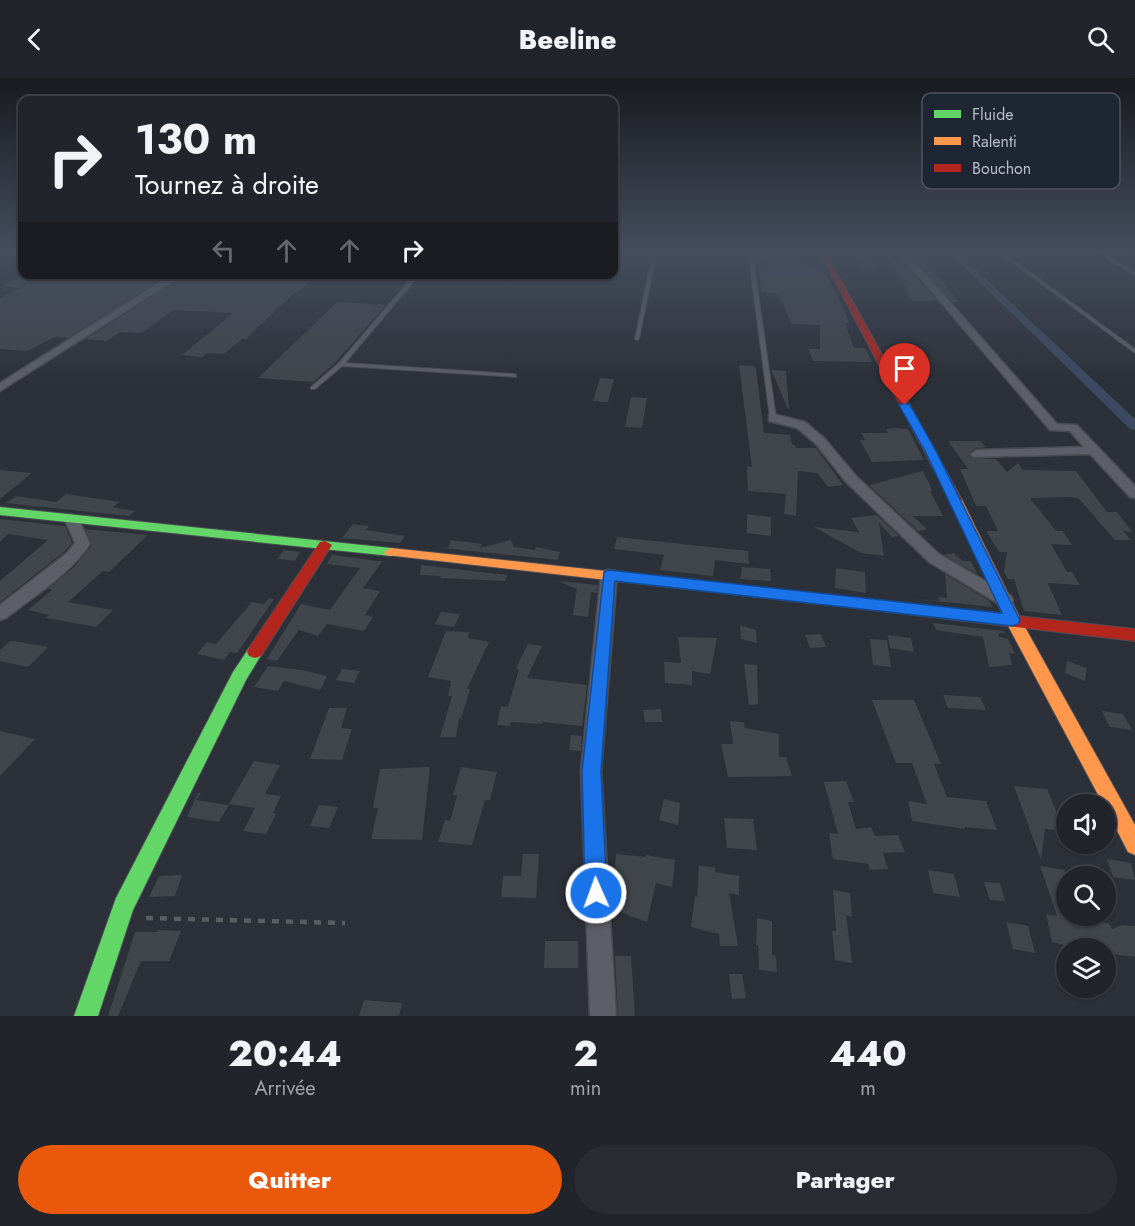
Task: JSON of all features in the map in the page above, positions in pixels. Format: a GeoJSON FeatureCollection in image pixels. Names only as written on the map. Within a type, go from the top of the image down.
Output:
{"type":"FeatureCollection","features":[{"type":"Feature","properties":{"kind":"street"},"geometry":{"type":"LineString","coordinates":[[0,388],[147,295]]}},
{"type":"Feature","properties":{"kind":"street"},"geometry":{"type":"LineString","coordinates":[[845,295],[931,451],[1005,600],[1012,620],[1135,845]]}},
{"type":"Feature","properties":{"kind":"street"},"geometry":{"type":"LineString","coordinates":[[939,295],[1054,427],[1073,428],[1135,494]]}},
{"type":"Feature","properties":{"kind":"street"},"geometry":{"type":"LineString","coordinates":[[773,417],[801,425],[820,441],[851,479],[934,558],[1005,600]]}},
{"type":"Feature","properties":{"kind":"street"},"geometry":{"type":"LineString","coordinates":[[977,454],[1094,450]]}},
{"type":"Feature","properties":{"kind":"street"},"geometry":{"type":"LineString","coordinates":[[0,511],[609,575],[1135,635]]}},
{"type":"Feature","properties":{"kind":"street"},"geometry":{"type":"LineString","coordinates":[[0,614],[72,556],[82,544],[70,518]]}},
{"type":"Feature","properties":{"kind":"street"},"geometry":{"type":"LineString","coordinates":[[86,1016],[120,917],[238,677],[325,545]]}},
{"type":"Feature","properties":{"kind":"street"},"geometry":{"type":"LineString","coordinates":[[603,1016],[591,771],[609,575]]}},
{"type":"Feature","properties":{"kind":"lane"},"geometry":{"type":"LineString","coordinates":[[314,388],[341,364],[400,295]]}},
{"type":"Feature","properties":{"kind":"lane"},"geometry":{"type":"LineString","coordinates":[[637,339],[646,295]]}},
{"type":"Feature","properties":{"kind":"lane"},"geometry":{"type":"LineString","coordinates":[[756,295],[773,417]]}},
{"type":"Feature","properties":{"kind":"lane"},"geometry":{"type":"LineString","coordinates":[[1059,295],[1135,351]]}},
{"type":"Feature","properties":{"kind":"lane"},"geometry":{"type":"LineString","coordinates":[[341,364],[514,376]]}},
{"type":"Feature","properties":{"kind":"path"},"geometry":{"type":"LineString","coordinates":[[120,917],[345,923]]}},
{"type":"Feature","properties":{"kind":"building"},"geometry":{"type":"Polygon","coordinates":[[[6,295],[137,295],[68,338],[54,337],[28,351],[0,349],[0,298],[6,295]]]}},
{"type":"Feature","properties":{"kind":"building"},"geometry":{"type":"Polygon","coordinates":[[[154,295],[292,295],[246,339],[242,339],[224,354],[207,353],[202,357],[182,355],[233,313],[173,310],[142,333],[120,332],[107,341],[86,339],[154,295]]]}},
{"type":"Feature","properties":{"kind":"building"},"geometry":{"type":"Polygon","coordinates":[[[778,295],[837,295],[849,323],[845,323],[854,348],[865,348],[872,362],[813,361],[808,349],[820,349],[820,325],[791,324],[781,298],[777,297],[778,295]]]}},
{"type":"Feature","properties":{"kind":"building"},"geometry":{"type":"Polygon","coordinates":[[[909,295],[932,295],[937,301],[912,301],[909,295]]]}},
{"type":"Feature","properties":{"kind":"building"},"geometry":{"type":"Polygon","coordinates":[[[946,295],[953,295],[959,302],[952,302],[946,295]]]}},
{"type":"Feature","properties":{"kind":"building"},"geometry":{"type":"Polygon","coordinates":[[[337,302],[386,305],[333,365],[313,382],[258,378],[337,302]]]}},
{"type":"Feature","properties":{"kind":"building"},"geometry":{"type":"Polygon","coordinates":[[[885,349],[905,349],[912,364],[893,363],[885,349]]]}},
{"type":"Feature","properties":{"kind":"building"},"geometry":{"type":"Polygon","coordinates":[[[739,365],[754,366],[756,369],[764,433],[790,435],[792,445],[796,448],[816,448],[843,485],[828,487],[817,473],[798,471],[796,516],[784,514],[786,494],[748,491],[747,466],[752,467],[739,365]]]}},
{"type":"Feature","properties":{"kind":"building"},"geometry":{"type":"Polygon","coordinates":[[[771,370],[786,371],[789,409],[788,409],[771,370]]]}},
{"type":"Feature","properties":{"kind":"building"},"geometry":{"type":"Polygon","coordinates":[[[600,378],[614,379],[608,402],[593,401],[600,378]]]}},
{"type":"Feature","properties":{"kind":"building"},"geometry":{"type":"Polygon","coordinates":[[[631,397],[647,398],[642,428],[625,427],[631,397]]]}},
{"type":"Feature","properties":{"kind":"building"},"geometry":{"type":"Polygon","coordinates":[[[886,429],[908,429],[924,460],[872,462],[860,440],[865,440],[861,433],[888,433],[886,429]]]}},
{"type":"Feature","properties":{"kind":"building"},"geometry":{"type":"Polygon","coordinates":[[[948,441],[980,441],[986,447],[970,452],[971,458],[996,459],[1007,472],[1018,463],[1023,470],[1076,471],[1107,512],[1117,512],[1132,532],[1123,531],[1131,540],[1115,540],[1079,499],[1072,497],[1030,498],[1056,531],[1063,531],[1072,545],[1051,544],[1067,572],[1072,572],[1080,585],[1048,583],[1062,615],[1024,611],[1014,579],[1008,579],[1004,571],[1007,552],[999,552],[986,531],[998,531],[986,506],[976,506],[960,469],[968,469],[948,441]]]}},
{"type":"Feature","properties":{"kind":"building"},"geometry":{"type":"Polygon","coordinates":[[[0,470],[32,473],[0,499],[0,470]]]}},
{"type":"Feature","properties":{"kind":"building"},"geometry":{"type":"Polygon","coordinates":[[[923,471],[943,516],[913,516],[927,529],[918,531],[869,485],[923,471]]]}},
{"type":"Feature","properties":{"kind":"building"},"geometry":{"type":"Polygon","coordinates":[[[66,494],[120,502],[113,507],[135,511],[129,516],[6,503],[16,496],[56,502],[66,494]]]}},
{"type":"Feature","properties":{"kind":"building"},"geometry":{"type":"Polygon","coordinates":[[[747,514],[771,517],[771,536],[747,533],[747,514]]]}},
{"type":"Feature","properties":{"kind":"building"},"geometry":{"type":"Polygon","coordinates":[[[877,515],[899,536],[892,537],[879,523],[884,556],[861,553],[814,527],[859,532],[851,518],[877,515]]]}},
{"type":"Feature","properties":{"kind":"building"},"geometry":{"type":"Polygon","coordinates":[[[0,519],[65,526],[72,543],[0,602],[0,581],[48,540],[8,534],[0,542],[0,519]]]}},
{"type":"Feature","properties":{"kind":"building"},"geometry":{"type":"Polygon","coordinates":[[[353,524],[369,526],[366,530],[405,536],[400,543],[342,538],[353,524]]]}},
{"type":"Feature","properties":{"kind":"building"},"geometry":{"type":"Polygon","coordinates":[[[85,529],[148,535],[109,572],[103,571],[68,602],[113,610],[96,627],[46,618],[49,615],[28,610],[52,590],[48,589],[74,567],[92,545],[85,529]]]}},
{"type":"Feature","properties":{"kind":"building"},"geometry":{"type":"Polygon","coordinates":[[[617,537],[748,551],[749,564],[715,560],[713,576],[660,570],[664,555],[614,549],[617,537]]]}},
{"type":"Feature","properties":{"kind":"building"},"geometry":{"type":"Polygon","coordinates":[[[451,540],[482,544],[480,548],[511,540],[514,547],[535,550],[536,547],[560,552],[558,560],[432,547],[448,548],[451,540]]]}},
{"type":"Feature","properties":{"kind":"building"},"geometry":{"type":"Polygon","coordinates":[[[284,550],[300,552],[295,561],[277,559],[284,550]]]}},
{"type":"Feature","properties":{"kind":"building"},"geometry":{"type":"Polygon","coordinates":[[[954,553],[963,561],[971,561],[977,574],[944,555],[954,553]]]}},
{"type":"Feature","properties":{"kind":"building"},"geometry":{"type":"Polygon","coordinates":[[[332,555],[387,562],[382,562],[363,588],[380,591],[365,615],[373,617],[364,631],[327,624],[318,636],[299,630],[277,661],[267,659],[301,604],[330,610],[360,568],[327,564],[332,555]]]}},
{"type":"Feature","properties":{"kind":"building"},"geometry":{"type":"Polygon","coordinates":[[[421,565],[507,575],[505,581],[440,578],[441,576],[420,575],[421,565]]]}},
{"type":"Feature","properties":{"kind":"building"},"geometry":{"type":"Polygon","coordinates":[[[742,567],[770,569],[771,581],[740,579],[742,567]]]}},
{"type":"Feature","properties":{"kind":"building"},"geometry":{"type":"Polygon","coordinates":[[[836,568],[865,572],[866,593],[835,588],[836,568]]]}},
{"type":"Feature","properties":{"kind":"building"},"geometry":{"type":"Polygon","coordinates":[[[945,574],[988,600],[993,607],[905,598],[939,601],[938,597],[947,598],[945,574]]]}},
{"type":"Feature","properties":{"kind":"building"},"geometry":{"type":"Polygon","coordinates":[[[558,581],[598,585],[597,593],[591,592],[588,617],[573,615],[577,589],[558,581]]]}},
{"type":"Feature","properties":{"kind":"building"},"geometry":{"type":"Polygon","coordinates":[[[269,598],[274,599],[237,653],[230,652],[224,660],[197,654],[207,642],[216,644],[252,602],[264,604],[269,598]]]}},
{"type":"Feature","properties":{"kind":"building"},"geometry":{"type":"Polygon","coordinates":[[[441,612],[460,614],[454,627],[435,624],[441,612]]]}},
{"type":"Feature","properties":{"kind":"building"},"geometry":{"type":"Polygon","coordinates":[[[933,623],[1004,631],[1005,633],[999,633],[998,636],[1008,639],[1015,654],[1009,653],[1012,665],[989,667],[983,637],[936,630],[933,623]]]}},
{"type":"Feature","properties":{"kind":"building"},"geometry":{"type":"Polygon","coordinates":[[[740,625],[756,630],[757,643],[741,639],[740,625]]]}},
{"type":"Feature","properties":{"kind":"building"},"geometry":{"type":"Polygon","coordinates":[[[446,631],[469,632],[468,638],[489,642],[467,689],[470,689],[461,719],[459,718],[456,737],[440,737],[452,696],[448,696],[451,681],[428,677],[446,631]]]}},
{"type":"Feature","properties":{"kind":"building"},"geometry":{"type":"Polygon","coordinates":[[[821,634],[826,647],[810,648],[805,635],[821,634]]]}},
{"type":"Feature","properties":{"kind":"building"},"geometry":{"type":"Polygon","coordinates":[[[888,635],[911,638],[914,652],[890,648],[888,635]]]}},
{"type":"Feature","properties":{"kind":"building"},"geometry":{"type":"Polygon","coordinates":[[[678,637],[717,638],[710,674],[692,671],[692,685],[665,683],[664,662],[681,663],[678,637]]]}},
{"type":"Feature","properties":{"kind":"building"},"geometry":{"type":"Polygon","coordinates":[[[870,639],[887,640],[891,667],[873,665],[870,639]]]}},
{"type":"Feature","properties":{"kind":"building"},"geometry":{"type":"Polygon","coordinates":[[[10,641],[48,647],[28,667],[0,661],[0,650],[10,641]]]}},
{"type":"Feature","properties":{"kind":"building"},"geometry":{"type":"Polygon","coordinates":[[[528,644],[542,646],[527,678],[587,685],[582,726],[542,722],[542,724],[511,722],[510,726],[497,725],[501,706],[508,707],[519,669],[516,668],[528,644]]]}},
{"type":"Feature","properties":{"kind":"building"},"geometry":{"type":"Polygon","coordinates":[[[1067,661],[1087,668],[1085,681],[1065,673],[1067,661]]]}},
{"type":"Feature","properties":{"kind":"building"},"geometry":{"type":"Polygon","coordinates":[[[744,664],[757,665],[758,704],[749,705],[744,664]]]}},
{"type":"Feature","properties":{"kind":"building"},"geometry":{"type":"Polygon","coordinates":[[[268,666],[327,676],[320,690],[284,681],[278,691],[254,687],[268,666]]]}},
{"type":"Feature","properties":{"kind":"building"},"geometry":{"type":"Polygon","coordinates":[[[342,669],[360,671],[354,683],[336,680],[342,669]]]}},
{"type":"Feature","properties":{"kind":"building"},"geometry":{"type":"Polygon","coordinates":[[[943,695],[980,697],[986,710],[948,708],[943,695]]]}},
{"type":"Feature","properties":{"kind":"building"},"geometry":{"type":"Polygon","coordinates":[[[872,700],[914,700],[941,764],[934,764],[947,797],[986,801],[997,830],[965,827],[965,829],[912,821],[908,801],[927,804],[912,763],[896,763],[872,700]]]}},
{"type":"Feature","properties":{"kind":"building"},"geometry":{"type":"Polygon","coordinates":[[[329,708],[347,708],[341,728],[352,729],[342,760],[310,759],[329,708]]]}},
{"type":"Feature","properties":{"kind":"building"},"geometry":{"type":"Polygon","coordinates":[[[661,709],[662,722],[645,722],[643,710],[661,709]]]}},
{"type":"Feature","properties":{"kind":"building"},"geometry":{"type":"Polygon","coordinates":[[[1102,711],[1123,714],[1132,730],[1110,727],[1102,711]]]}},
{"type":"Feature","properties":{"kind":"building"},"geometry":{"type":"Polygon","coordinates":[[[730,721],[744,722],[745,728],[779,734],[779,757],[786,757],[792,776],[728,777],[721,744],[733,744],[730,721]]]}},
{"type":"Feature","properties":{"kind":"building"},"geometry":{"type":"Polygon","coordinates":[[[0,731],[35,739],[0,776],[0,731]]]}},
{"type":"Feature","properties":{"kind":"building"},"geometry":{"type":"Polygon","coordinates":[[[571,735],[582,736],[581,751],[569,750],[571,735]]]}},
{"type":"Feature","properties":{"kind":"building"},"geometry":{"type":"Polygon","coordinates":[[[254,761],[280,765],[265,794],[281,796],[273,813],[276,814],[266,834],[243,831],[255,808],[229,804],[254,761]]]}},
{"type":"Feature","properties":{"kind":"building"},"geometry":{"type":"Polygon","coordinates":[[[430,767],[422,840],[371,839],[378,808],[373,808],[380,769],[430,767]]]}},
{"type":"Feature","properties":{"kind":"building"},"geometry":{"type":"Polygon","coordinates":[[[461,767],[497,772],[490,800],[485,800],[472,845],[438,842],[445,820],[450,821],[457,796],[453,795],[461,767]]]}},
{"type":"Feature","properties":{"kind":"building"},"geometry":{"type":"Polygon","coordinates":[[[846,781],[854,802],[848,802],[856,829],[871,827],[875,836],[898,835],[905,852],[883,853],[888,869],[870,870],[868,864],[833,859],[829,833],[838,834],[824,782],[846,781]]]}},
{"type":"Feature","properties":{"kind":"building"},"geometry":{"type":"Polygon","coordinates":[[[1014,786],[1047,789],[1056,811],[1056,830],[1045,829],[1041,860],[1014,786]]]}},
{"type":"Feature","properties":{"kind":"building"},"geometry":{"type":"Polygon","coordinates":[[[198,793],[201,793],[196,800],[229,805],[219,822],[187,817],[198,793]]]}},
{"type":"Feature","properties":{"kind":"building"},"geometry":{"type":"Polygon","coordinates":[[[664,799],[680,803],[678,825],[659,820],[664,799]]]}},
{"type":"Feature","properties":{"kind":"building"},"geometry":{"type":"Polygon","coordinates":[[[319,805],[338,807],[329,828],[310,826],[319,805]]]}},
{"type":"Feature","properties":{"kind":"building"},"geometry":{"type":"Polygon","coordinates":[[[724,818],[753,819],[757,850],[727,848],[724,818]]]}},
{"type":"Feature","properties":{"kind":"building"},"geometry":{"type":"Polygon","coordinates":[[[523,854],[539,854],[536,898],[501,897],[503,876],[521,876],[523,854]]]}},
{"type":"Feature","properties":{"kind":"building"},"geometry":{"type":"Polygon","coordinates":[[[616,854],[646,857],[646,855],[675,860],[672,887],[656,883],[647,922],[614,910],[619,879],[614,878],[616,854]]]}},
{"type":"Feature","properties":{"kind":"building"},"geometry":{"type":"Polygon","coordinates":[[[1107,859],[1131,863],[1135,880],[1116,877],[1116,866],[1109,866],[1107,859]]]}},
{"type":"Feature","properties":{"kind":"building"},"geometry":{"type":"Polygon","coordinates":[[[699,865],[715,868],[715,872],[739,876],[739,895],[729,893],[738,946],[720,946],[719,934],[691,927],[695,896],[697,897],[699,865]]]}},
{"type":"Feature","properties":{"kind":"building"},"geometry":{"type":"Polygon","coordinates":[[[1040,866],[1056,869],[1056,913],[1040,866]]]}},
{"type":"Feature","properties":{"kind":"building"},"geometry":{"type":"Polygon","coordinates":[[[928,870],[954,874],[960,897],[933,893],[928,870]]]}},
{"type":"Feature","properties":{"kind":"building"},"geometry":{"type":"Polygon","coordinates":[[[182,875],[175,896],[149,897],[159,876],[182,875]]]}},
{"type":"Feature","properties":{"kind":"building"},"geometry":{"type":"Polygon","coordinates":[[[984,882],[1000,883],[1005,901],[990,900],[984,882]]]}},
{"type":"Feature","properties":{"kind":"building"},"geometry":{"type":"Polygon","coordinates":[[[833,890],[850,893],[852,917],[846,915],[852,963],[835,960],[832,931],[836,931],[833,890]]]}},
{"type":"Feature","properties":{"kind":"building"},"geometry":{"type":"Polygon","coordinates":[[[1046,914],[1056,916],[1056,926],[1110,926],[1112,929],[1122,925],[1135,926],[1135,957],[1116,954],[1116,938],[1056,938],[1056,943],[1052,942],[1046,914]]]}},
{"type":"Feature","properties":{"kind":"building"},"geometry":{"type":"Polygon","coordinates":[[[757,918],[772,921],[772,955],[776,956],[777,972],[759,970],[758,945],[756,946],[757,918]]]}},
{"type":"Feature","properties":{"kind":"building"},"geometry":{"type":"Polygon","coordinates":[[[1006,922],[1028,926],[1035,953],[1013,949],[1006,922]]]}},
{"type":"Feature","properties":{"kind":"building"},"geometry":{"type":"Polygon","coordinates":[[[158,930],[181,931],[169,961],[141,961],[118,1016],[108,1016],[135,932],[157,932],[158,930]]]}},
{"type":"Feature","properties":{"kind":"building"},"geometry":{"type":"Polygon","coordinates":[[[545,941],[578,941],[578,968],[544,968],[545,941]]]}},
{"type":"Feature","properties":{"kind":"building"},"geometry":{"type":"Polygon","coordinates":[[[615,956],[631,956],[635,1016],[618,1016],[615,956]]]}},
{"type":"Feature","properties":{"kind":"building"},"geometry":{"type":"Polygon","coordinates":[[[729,974],[742,974],[746,998],[732,999],[729,974]]]}},
{"type":"Feature","properties":{"kind":"building"},"geometry":{"type":"Polygon","coordinates":[[[364,1000],[402,1003],[399,1016],[359,1016],[364,1000]]]}},
{"type":"Feature","properties":{"kind":"waterway"},"geometry":{"type":"LineString","coordinates":[[998,295],[1135,426]]}},
{"type":"Feature","properties":{"kind":"traffic: fast"},"geometry":{"type":"LineString","coordinates":[[0,511],[391,552]]}},
{"type":"Feature","properties":{"kind":"traffic: fast"},"geometry":{"type":"LineString","coordinates":[[86,1016],[124,906],[239,677],[255,652]]}},
{"type":"Feature","properties":{"kind":"traffic: slow"},"geometry":{"type":"LineString","coordinates":[[956,500],[1013,620],[1135,845]]}},
{"type":"Feature","properties":{"kind":"traffic: slow"},"geometry":{"type":"LineString","coordinates":[[391,552],[819,599]]}},
{"type":"Feature","properties":{"kind":"traffic: jam"},"geometry":{"type":"LineString","coordinates":[[846,295],[956,500]]}},
{"type":"Feature","properties":{"kind":"traffic: jam"},"geometry":{"type":"LineString","coordinates":[[255,652],[325,545]]}},
{"type":"Feature","properties":{"kind":"traffic: jam"},"geometry":{"type":"LineString","coordinates":[[819,599],[1135,635]]}},
{"type":"Feature","properties":{"kind":"route"},"geometry":{"type":"LineString","coordinates":[[596,893],[591,771],[609,575],[1012,620],[1005,600],[931,451],[905,405]]}}]}
